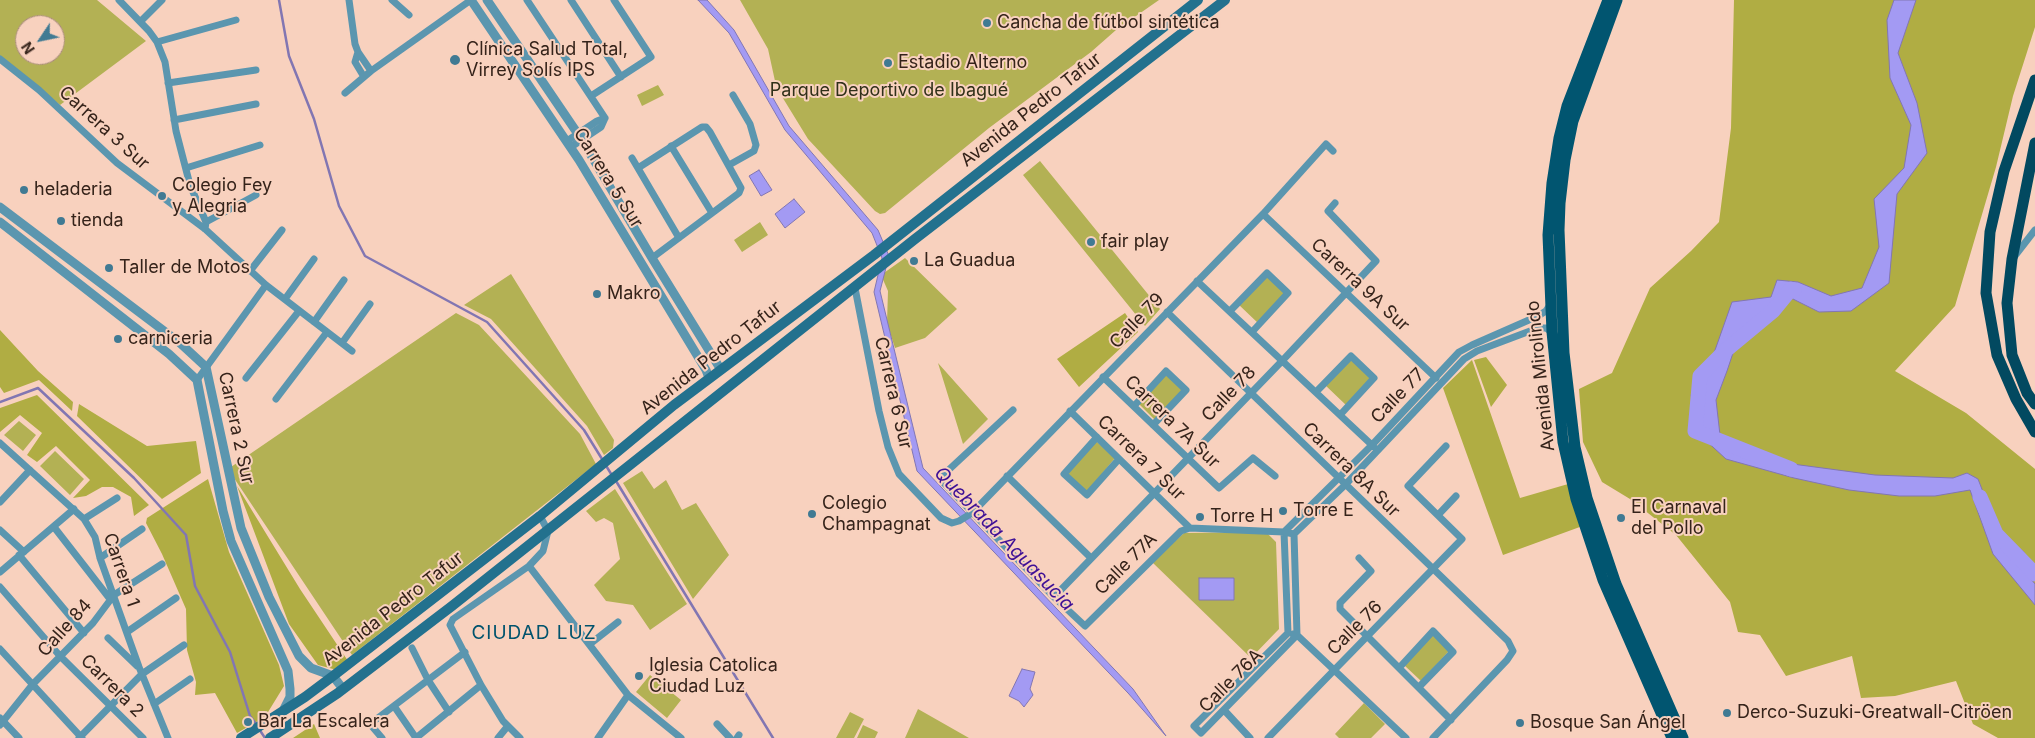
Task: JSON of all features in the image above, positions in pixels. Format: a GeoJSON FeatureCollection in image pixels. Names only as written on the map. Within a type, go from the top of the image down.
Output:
{"type":"FeatureCollection","features":[{"type":"Feature","properties":{"kind":"highway"},"geometry":{"type":"LineString","coordinates":[[2035,80],[2004,171],[1990,232],[1986,293],[1997,356],[2016,399],[2035,432]]}},
{"type":"Feature","properties":{"kind":"highway"},"geometry":{"type":"LineString","coordinates":[[2035,143],[2012,259],[2007,303],[2012,355],[2028,393],[2035,404]]}},
{"type":"Feature","properties":{"kind":"main road","name":"Avenida Pedro Tafur"},"geometry":{"type":"LineString","coordinates":[[244,736],[305,697],[333,676],[540,516],[674,405],[890,242],[1198,0]]}},
{"type":"Feature","properties":{"kind":"main road","name":"Avenida Pedro Tafur"},"geometry":{"type":"LineString","coordinates":[[273,736],[343,689],[548,531],[597,490],[891,258],[1225,0]]}},
{"type":"Feature","properties":{"kind":"main road","name":"Avenida Mirolindo"},"geometry":{"type":"LineString","coordinates":[[1608,0],[1567,106],[1559,138],[1552,183],[1548,234],[1552,332],[1563,442],[1576,499],[1603,580],[1672,738]]}},
{"type":"Feature","properties":{"kind":"main road","name":"Avenida Mirolindo"},"geometry":{"type":"LineString","coordinates":[[1617,0],[1573,121],[1565,160],[1559,230],[1564,354],[1575,447],[1587,498],[1616,584],[1683,738]]}},
{"type":"Feature","properties":{"kind":"street"},"geometry":{"type":"LineString","coordinates":[[119,0],[149,31],[157,42],[165,62],[174,120],[190,185],[206,226],[256,195]]}},
{"type":"Feature","properties":{"kind":"street"},"geometry":{"type":"LineString","coordinates":[[141,21],[162,0]]}},
{"type":"Feature","properties":{"kind":"street"},"geometry":{"type":"LineString","coordinates":[[349,0],[355,44],[371,71]]}},
{"type":"Feature","properties":{"kind":"street"},"geometry":{"type":"LineString","coordinates":[[392,0],[409,15]]}},
{"type":"Feature","properties":{"kind":"street"},"geometry":{"type":"LineString","coordinates":[[345,93],[371,71],[471,0]]}},
{"type":"Feature","properties":{"kind":"street","name":"Carrera 5 Sur"},"geometry":{"type":"LineString","coordinates":[[471,0],[569,144],[709,378]]}},
{"type":"Feature","properties":{"kind":"street","name":"Carrera 5 Sur"},"geometry":{"type":"LineString","coordinates":[[487,0],[580,136],[721,370]]}},
{"type":"Feature","properties":{"kind":"street"},"geometry":{"type":"LineString","coordinates":[[527,0],[605,118],[601,127],[580,136],[569,144]]}},
{"type":"Feature","properties":{"kind":"street"},"geometry":{"type":"LineString","coordinates":[[571,0],[621,76]]}},
{"type":"Feature","properties":{"kind":"street"},"geometry":{"type":"LineString","coordinates":[[591,96],[651,56],[614,0]]}},
{"type":"Feature","properties":{"kind":"street"},"geometry":{"type":"LineString","coordinates":[[157,42],[236,20]]}},
{"type":"Feature","properties":{"kind":"street"},"geometry":{"type":"LineString","coordinates":[[358,52],[355,62],[364,77]]}},
{"type":"Feature","properties":{"kind":"street","name":"Carrera 3 Sur"},"geometry":{"type":"LineString","coordinates":[[0,59],[39,90],[117,163],[206,226],[266,285],[352,351]]}},
{"type":"Feature","properties":{"kind":"street"},"geometry":{"type":"LineString","coordinates":[[168,83],[256,70]]}},
{"type":"Feature","properties":{"kind":"street"},"geometry":{"type":"LineString","coordinates":[[730,165],[754,151],[756,145],[750,124],[733,95]]}},
{"type":"Feature","properties":{"kind":"street"},"geometry":{"type":"LineString","coordinates":[[174,120],[256,104]]}},
{"type":"Feature","properties":{"kind":"street"},"geometry":{"type":"LineString","coordinates":[[638,168],[696,128],[706,127],[730,165],[741,188],[739,193],[652,258]]}},
{"type":"Feature","properties":{"kind":"street","name":"Calle 79"},"geometry":{"type":"LineString","coordinates":[[970,514],[1263,214],[1326,144],[1333,152]]}},
{"type":"Feature","properties":{"kind":"street"},"geometry":{"type":"LineString","coordinates":[[186,168],[260,145]]}},
{"type":"Feature","properties":{"kind":"street"},"geometry":{"type":"LineString","coordinates":[[671,146],[712,213]]}},
{"type":"Feature","properties":{"kind":"street"},"geometry":{"type":"LineString","coordinates":[[632,158],[679,238]]}},
{"type":"Feature","properties":{"kind":"street","name":"Calle 78"},"geometry":{"type":"LineString","coordinates":[[1054,597],[1376,261],[1328,211],[1336,203]]}},
{"type":"Feature","properties":{"kind":"street","name":"Carrera 2 Sur"},"geometry":{"type":"LineString","coordinates":[[0,207],[180,343],[206,366],[241,528],[269,597],[298,656],[311,668],[333,676]]}},
{"type":"Feature","properties":{"kind":"street","name":"Carerra 9A Sur"},"geometry":{"type":"LineString","coordinates":[[1263,214],[1436,378]]}},
{"type":"Feature","properties":{"kind":"street","name":"Carrera 2 Sur"},"geometry":{"type":"LineString","coordinates":[[0,222],[169,354],[197,380],[223,511],[231,541],[288,671],[290,697],[284,709]]}},
{"type":"Feature","properties":{"kind":"street"},"geometry":{"type":"LineString","coordinates":[[250,271],[282,230]]}},
{"type":"Feature","properties":{"kind":"street"},"geometry":{"type":"LineString","coordinates":[[2012,259],[2035,230]]}},
{"type":"Feature","properties":{"kind":"street"},"geometry":{"type":"LineString","coordinates":[[32,247],[39,237]]}},
{"type":"Feature","properties":{"kind":"street"},"geometry":{"type":"LineString","coordinates":[[285,299],[314,259]]}},
{"type":"Feature","properties":{"kind":"street"},"geometry":{"type":"LineString","coordinates":[[1230,311],[1267,273],[1288,294],[1252,332]]}},
{"type":"Feature","properties":{"kind":"street"},"geometry":{"type":"LineString","coordinates":[[314,322],[344,280]]}},
{"type":"Feature","properties":{"kind":"street","name":"Carrera 8A Sur"},"geometry":{"type":"LineString","coordinates":[[1197,281],[1375,448]]}},
{"type":"Feature","properties":{"kind":"street"},"geometry":{"type":"LineString","coordinates":[[197,380],[266,285]]}},
{"type":"Feature","properties":{"kind":"street","name":"Carrera 6 Sur"},"geometry":{"type":"LineString","coordinates":[[855,288],[879,411],[888,447],[899,474],[941,518],[952,523],[970,514]]}},
{"type":"Feature","properties":{"kind":"street"},"geometry":{"type":"LineString","coordinates":[[342,343],[370,304]]}},
{"type":"Feature","properties":{"kind":"street","name":"Calle 77"},"geometry":{"type":"LineString","coordinates":[[1294,534],[1345,485],[1436,378],[1444,375],[1459,352],[1538,316],[1546,311],[1550,305]]}},
{"type":"Feature","properties":{"kind":"street"},"geometry":{"type":"LineString","coordinates":[[246,378],[299,311]]}},
{"type":"Feature","properties":{"kind":"street","name":"Carrera 8A Sur"},"geometry":{"type":"LineString","coordinates":[[1167,312],[1508,641],[1513,651],[1507,660],[1451,720]]}},
{"type":"Feature","properties":{"kind":"street","name":"Calle 77"},"geometry":{"type":"LineString","coordinates":[[1284,532],[1339,479],[1375,448],[1444,375],[1464,359],[1477,351],[1538,328],[1546,328],[1552,332]]}},
{"type":"Feature","properties":{"kind":"street"},"geometry":{"type":"LineString","coordinates":[[276,399],[327,332]]}},
{"type":"Feature","properties":{"kind":"street"},"geometry":{"type":"LineString","coordinates":[[1316,392],[1351,356],[1374,378],[1340,415]]}},
{"type":"Feature","properties":{"kind":"street"},"geometry":{"type":"LineString","coordinates":[[1134,406],[1166,371],[1186,390],[1153,425]]}},
{"type":"Feature","properties":{"kind":"street","name":"Carrera 7A Sur"},"geometry":{"type":"LineString","coordinates":[[1103,378],[1219,488],[1253,458],[1275,476]]}},
{"type":"Feature","properties":{"kind":"street"},"geometry":{"type":"LineString","coordinates":[[1013,410],[941,477],[970,514],[1054,597]]}},
{"type":"Feature","properties":{"kind":"street","name":"Carrera 7 Sur"},"geometry":{"type":"LineString","coordinates":[[1070,411],[1190,528]]}},
{"type":"Feature","properties":{"kind":"street"},"geometry":{"type":"LineString","coordinates":[[1097,437],[1064,474],[1087,495],[1119,458]]}},
{"type":"Feature","properties":{"kind":"street","name":"Carrera 1"},"geometry":{"type":"LineString","coordinates":[[0,443],[74,509],[84,519],[95,536],[112,597],[168,738]]}},
{"type":"Feature","properties":{"kind":"street","name":"Carrera 8A Sur"},"geometry":{"type":"LineString","coordinates":[[1446,446],[1408,486],[1462,539]]}},
{"type":"Feature","properties":{"kind":"street"},"geometry":{"type":"LineString","coordinates":[[0,502],[30,470]]}},
{"type":"Feature","properties":{"kind":"street"},"geometry":{"type":"LineString","coordinates":[[1007,476],[1091,558]]}},
{"type":"Feature","properties":{"kind":"street"},"geometry":{"type":"LineString","coordinates":[[1438,515],[1456,496]]}},
{"type":"Feature","properties":{"kind":"street"},"geometry":{"type":"LineString","coordinates":[[84,519],[117,498]]}},
{"type":"Feature","properties":{"kind":"street"},"geometry":{"type":"LineString","coordinates":[[0,572],[74,509]]}},
{"type":"Feature","properties":{"kind":"street"},"geometry":{"type":"LineString","coordinates":[[520,738],[507,727],[481,685],[450,625],[453,619],[529,566],[543,551],[548,531],[540,516]]}},
{"type":"Feature","properties":{"kind":"street"},"geometry":{"type":"LineString","coordinates":[[54,527],[112,597]]}},
{"type":"Feature","properties":{"kind":"street"},"geometry":{"type":"LineString","coordinates":[[1190,528],[1294,534],[1297,635]]}},
{"type":"Feature","properties":{"kind":"street","name":"Calle 77A"},"geometry":{"type":"LineString","coordinates":[[1054,597],[1085,626],[1180,531],[1190,528]]}},
{"type":"Feature","properties":{"kind":"street"},"geometry":{"type":"LineString","coordinates":[[100,558],[142,529]]}},
{"type":"Feature","properties":{"kind":"street"},"geometry":{"type":"LineString","coordinates":[[0,530],[22,554],[84,633]]}},
{"type":"Feature","properties":{"kind":"street"},"geometry":{"type":"LineString","coordinates":[[1284,532],[1288,633],[1297,635],[1406,738]]}},
{"type":"Feature","properties":{"kind":"street","name":"Calle 76"},"geometry":{"type":"LineString","coordinates":[[1269,738],[1462,539]]}},
{"type":"Feature","properties":{"kind":"street"},"geometry":{"type":"LineString","coordinates":[[1359,558],[1371,571],[1340,603],[1340,609],[1451,720],[1433,738]]}},
{"type":"Feature","properties":{"kind":"street","name":"Calle 84"},"geometry":{"type":"LineString","coordinates":[[1,722],[33,684],[84,633],[112,597],[162,564]]}},
{"type":"Feature","properties":{"kind":"street"},"geometry":{"type":"LineString","coordinates":[[529,566],[628,695],[681,738]]}},
{"type":"Feature","properties":{"kind":"street","name":"Carrera 2"},"geometry":{"type":"LineString","coordinates":[[0,587],[60,656],[143,738]]}},
{"type":"Feature","properties":{"kind":"street"},"geometry":{"type":"LineString","coordinates":[[127,632],[176,598]]}},
{"type":"Feature","properties":{"kind":"street"},"geometry":{"type":"LineString","coordinates":[[590,644],[618,622]]}},
{"type":"Feature","properties":{"kind":"street"},"geometry":{"type":"LineString","coordinates":[[1399,668],[1433,632],[1453,652],[1419,687]]}},
{"type":"Feature","properties":{"kind":"street","name":"Calle 76A"},"geometry":{"type":"LineString","coordinates":[[1288,633],[1194,726],[1201,733],[1297,635]]}},
{"type":"Feature","properties":{"kind":"street"},"geometry":{"type":"LineString","coordinates":[[108,638],[140,670]]}},
{"type":"Feature","properties":{"kind":"street"},"geometry":{"type":"LineString","coordinates":[[0,649],[81,738],[111,707],[140,670],[184,645]]}},
{"type":"Feature","properties":{"kind":"street"},"geometry":{"type":"LineString","coordinates":[[412,648],[428,680],[449,712]]}},
{"type":"Feature","properties":{"kind":"street"},"geometry":{"type":"LineString","coordinates":[[382,738],[370,724],[465,652]]}},
{"type":"Feature","properties":{"kind":"street"},"geometry":{"type":"LineString","coordinates":[[333,676],[343,689]]}},
{"type":"Feature","properties":{"kind":"street"},"geometry":{"type":"LineString","coordinates":[[154,704],[190,679]]}},
{"type":"Feature","properties":{"kind":"street"},"geometry":{"type":"LineString","coordinates":[[394,706],[416,738],[481,685]]}},
{"type":"Feature","properties":{"kind":"street"},"geometry":{"type":"LineString","coordinates":[[1230,692],[1236,698]]}},
{"type":"Feature","properties":{"kind":"street"},"geometry":{"type":"LineString","coordinates":[[598,738],[628,695]]}},
{"type":"Feature","properties":{"kind":"street"},"geometry":{"type":"LineString","coordinates":[[1224,710],[1250,738]]}},
{"type":"Feature","properties":{"kind":"street"},"geometry":{"type":"LineString","coordinates":[[1,722],[19,738]]}},
{"type":"Feature","properties":{"kind":"street"},"geometry":{"type":"LineString","coordinates":[[717,724],[730,738]]}},
{"type":"Feature","properties":{"kind":"street"},"geometry":{"type":"LineString","coordinates":[[498,738],[507,727]]}},
{"type":"Feature","properties":{"kind":"green space"},"geometry":{"type":"Polygon","coordinates":[[[0,0],[97,0],[146,41],[60,105],[0,57],[0,0]]]}},
{"type":"Feature","properties":{"kind":"green space","name":"Parque Deportivo de Ibagué"},"geometry":{"type":"Polygon","coordinates":[[[740,0],[1159,0],[1116,30],[1091,52],[989,128],[885,213],[880,214],[875,211],[808,139],[781,95],[775,81],[768,49],[740,0]]]}},
{"type":"Feature","properties":{"kind":"green space"},"geometry":{"type":"Polygon","coordinates":[[[658,85],[664,95],[642,106],[637,95],[658,85]]]}},
{"type":"Feature","properties":{"kind":"green space","name":"fair play"},"geometry":{"type":"Polygon","coordinates":[[[1040,161],[1160,309],[1145,326],[1023,175],[1040,161]]]}},
{"type":"Feature","properties":{"kind":"green space"},"geometry":{"type":"Polygon","coordinates":[[[760,222],[768,235],[742,252],[734,240],[760,222]]]}},
{"type":"Feature","properties":{"kind":"green space"},"geometry":{"type":"Polygon","coordinates":[[[905,258],[957,309],[925,338],[895,348],[887,323],[888,291],[881,275],[905,258]]]}},
{"type":"Feature","properties":{"kind":"green space"},"geometry":{"type":"Polygon","coordinates":[[[1267,273],[1288,293],[1259,324],[1238,304],[1267,273]]]}},
{"type":"Feature","properties":{"kind":"green space"},"geometry":{"type":"Polygon","coordinates":[[[511,274],[614,440],[613,448],[604,455],[587,426],[491,319],[464,305],[511,274]]]}},
{"type":"Feature","properties":{"kind":"green space"},"geometry":{"type":"Polygon","coordinates":[[[456,313],[479,325],[580,434],[596,464],[352,655],[228,469],[456,313]]]}},
{"type":"Feature","properties":{"kind":"green space"},"geometry":{"type":"Polygon","coordinates":[[[1351,356],[1374,378],[1347,406],[1324,384],[1351,356]]]}},
{"type":"Feature","properties":{"kind":"green space"},"geometry":{"type":"Polygon","coordinates":[[[938,363],[988,419],[963,444],[938,363]]]}},
{"type":"Feature","properties":{"kind":"green space"},"geometry":{"type":"Polygon","coordinates":[[[1166,373],[1184,390],[1156,421],[1138,403],[1166,373]]]}},
{"type":"Feature","properties":{"kind":"green space"},"geometry":{"type":"Polygon","coordinates":[[[19,421],[36,435],[23,451],[4,435],[19,421]]]}},
{"type":"Feature","properties":{"kind":"green space"},"geometry":{"type":"Polygon","coordinates":[[[1096,441],[1115,458],[1086,493],[1065,474],[1096,441]]]}},
{"type":"Feature","properties":{"kind":"green space"},"geometry":{"type":"Polygon","coordinates":[[[55,451],[84,479],[70,495],[40,466],[55,451]]]}},
{"type":"Feature","properties":{"kind":"green space"},"geometry":{"type":"Polygon","coordinates":[[[642,471],[654,489],[666,480],[682,510],[696,503],[729,555],[693,599],[623,483],[642,471]]]}},
{"type":"Feature","properties":{"kind":"green space"},"geometry":{"type":"Polygon","coordinates":[[[615,489],[687,604],[650,630],[633,605],[606,601],[594,585],[620,559],[613,523],[604,518],[596,522],[586,511],[615,489]]]}},
{"type":"Feature","properties":{"kind":"green space"},"geometry":{"type":"Polygon","coordinates":[[[1266,532],[1276,542],[1279,629],[1251,658],[1152,562],[1184,533],[1266,532]]]}},
{"type":"Feature","properties":{"kind":"green space"},"geometry":{"type":"Polygon","coordinates":[[[1433,634],[1450,650],[1421,681],[1404,665],[1433,634]]]}},
{"type":"Feature","properties":{"kind":"green space"},"geometry":{"type":"Polygon","coordinates":[[[650,675],[681,700],[667,718],[636,692],[650,675]]]}},
{"type":"Feature","properties":{"kind":"green space"},"geometry":{"type":"Polygon","coordinates":[[[1364,703],[1385,724],[1371,738],[1339,738],[1335,734],[1364,703]]]}},
{"type":"Feature","properties":{"kind":"green space"},"geometry":{"type":"Polygon","coordinates":[[[918,709],[969,738],[905,738],[918,709]]]}},
{"type":"Feature","properties":{"kind":"green space"},"geometry":{"type":"Polygon","coordinates":[[[850,712],[864,719],[854,738],[836,738],[850,712]]]}},
{"type":"Feature","properties":{"kind":"green space"},"geometry":{"type":"Polygon","coordinates":[[[863,725],[878,732],[875,738],[857,738],[863,725]]]}},
{"type":"Feature","properties":{"kind":"shaded area","name":"Quebrada Aguasucia"},"geometry":{"type":"Polygon","coordinates":[[[698,0],[707,0],[734,30],[789,126],[878,230],[889,256],[880,291],[923,468],[1133,689],[1166,736],[1128,693],[917,471],[874,292],[882,258],[872,233],[785,130],[729,33],[698,0]]]}},
{"type":"Feature","properties":{"kind":"shaded area"},"geometry":{"type":"Polygon","coordinates":[[[1734,0],[2035,0],[2035,27],[2013,96],[1996,167],[1955,306],[1895,371],[1966,413],[2035,469],[2035,738],[1998,738],[1973,724],[1956,681],[1895,696],[1861,698],[1852,656],[1786,676],[1760,635],[1738,632],[1730,602],[1676,535],[1630,499],[1602,482],[1583,442],[1579,389],[1612,373],[1650,288],[1691,251],[1719,222],[1731,128],[1734,0]]]}},
{"type":"Feature","properties":{"kind":"shaded area"},"geometry":{"type":"Polygon","coordinates":[[[1894,0],[1916,0],[1898,53],[1917,103],[1927,153],[1897,194],[1889,283],[1851,311],[1819,312],[1789,297],[1741,329],[1716,400],[1720,435],[1755,459],[1875,475],[1953,478],[1967,473],[1978,479],[1985,497],[1990,526],[2024,552],[2031,579],[2035,584],[2035,605],[1993,554],[1970,490],[1935,496],[1899,496],[1849,490],[1794,478],[1726,459],[1702,437],[1691,395],[1714,353],[1732,302],[1771,297],[1777,280],[1798,282],[1831,296],[1862,288],[1879,247],[1874,199],[1904,168],[1911,125],[1890,78],[1887,20],[1894,0]]]}},
{"type":"Feature","properties":{"kind":"shaded area"},"geometry":{"type":"Polygon","coordinates":[[[759,170],[772,190],[761,196],[749,176],[759,170]]]}},
{"type":"Feature","properties":{"kind":"shaded area"},"geometry":{"type":"Polygon","coordinates":[[[794,199],[805,212],[785,228],[775,214],[794,199]]]}},
{"type":"Feature","properties":{"kind":"shaded area"},"geometry":{"type":"Polygon","coordinates":[[[1125,313],[1138,332],[1079,387],[1057,359],[1125,313]]]}},
{"type":"Feature","properties":{"kind":"shaded area"},"geometry":{"type":"Polygon","coordinates":[[[0,330],[38,371],[73,402],[72,411],[39,380],[4,393],[0,387],[0,330]]]}},
{"type":"Feature","properties":{"kind":"shaded area"},"geometry":{"type":"Polygon","coordinates":[[[1486,357],[1507,385],[1491,407],[1474,360],[1486,357]]]}},
{"type":"Feature","properties":{"kind":"shaded area"},"geometry":{"type":"Polygon","coordinates":[[[1472,360],[1520,498],[1575,482],[1588,524],[1503,555],[1443,388],[1472,360]]]}},
{"type":"Feature","properties":{"kind":"shaded area"},"geometry":{"type":"Polygon","coordinates":[[[37,395],[149,505],[134,516],[131,497],[113,487],[102,487],[86,496],[73,498],[90,480],[56,446],[37,462],[27,455],[42,433],[20,415],[0,432],[0,408],[37,395]]]}},
{"type":"Feature","properties":{"kind":"shaded area"},"geometry":{"type":"Polygon","coordinates":[[[79,404],[147,446],[196,441],[201,473],[162,499],[77,416],[79,404]]]}},
{"type":"Feature","properties":{"kind":"shaded area"},"geometry":{"type":"Polygon","coordinates":[[[208,479],[229,552],[279,665],[284,686],[265,717],[237,733],[215,693],[195,695],[196,682],[187,650],[186,609],[146,523],[147,518],[208,479]]]}},
{"type":"Feature","properties":{"kind":"shaded area"},"geometry":{"type":"Polygon","coordinates":[[[237,486],[300,589],[348,661],[337,670],[318,665],[289,624],[237,486]]]}},
{"type":"Feature","properties":{"kind":"shaded area"},"geometry":{"type":"Polygon","coordinates":[[[1199,578],[1234,578],[1234,600],[1199,600],[1199,578]]]}},
{"type":"Feature","properties":{"kind":"shaded area"},"geometry":{"type":"Polygon","coordinates":[[[1022,669],[1035,672],[1030,689],[1033,695],[1024,707],[1019,701],[1009,696],[1022,669]]]}},
{"type":"Feature","properties":{"kind":"shaded area"},"geometry":{"type":"Polygon","coordinates":[[[314,724],[320,738],[293,738],[314,724]]]}},
{"type":"Feature","properties":{"kind":"waterway"},"geometry":{"type":"LineString","coordinates":[[279,0],[289,56],[314,119],[339,206],[365,256],[487,322],[584,430],[602,459]]}},
{"type":"Feature","properties":{"kind":"waterway"},"geometry":{"type":"LineString","coordinates":[[1791,469],[1695,431],[1700,376],[1726,350],[1773,311],[1791,289],[1794,290]]}},
{"type":"Feature","properties":{"kind":"waterway"},"geometry":{"type":"LineString","coordinates":[[0,402],[38,388],[134,478],[186,535],[195,586],[230,652],[250,716],[256,724]]}},
{"type":"Feature","properties":{"kind":"waterway"},"geometry":{"type":"LineString","coordinates":[[605,464],[613,477]]}},
{"type":"Feature","properties":{"kind":"waterway"},"geometry":{"type":"LineString","coordinates":[[616,481],[773,738]]}},
{"type":"Feature","properties":{"kind":"waterway"},"geometry":{"type":"LineString","coordinates":[[1980,497],[1996,534],[2035,574]]}},
{"type":"Feature","properties":{"kind":"waterway"},"geometry":{"type":"LineString","coordinates":[[259,729],[265,738]]}},
{"type":"Feature","properties":{"kind":"place","name":"Cancha de fútbol sintética"},"geometry":{"type":"Point","coordinates":[987,23]}},
{"type":"Feature","properties":{"kind":"place","name":"Clínica Salud Total, Virrey Solís IPS"},"geometry":{"type":"Point","coordinates":[455,60]}},
{"type":"Feature","properties":{"kind":"place","name":"Estadio Alterno"},"geometry":{"type":"Point","coordinates":[888,63]}},
{"type":"Feature","properties":{"kind":"place","name":"heladeria"},"geometry":{"type":"Point","coordinates":[24,190]}},
{"type":"Feature","properties":{"kind":"place","name":"Colegio Fey y Alegria"},"geometry":{"type":"Point","coordinates":[162,196]}},
{"type":"Feature","properties":{"kind":"place","name":"tienda"},"geometry":{"type":"Point","coordinates":[61,221]}},
{"type":"Feature","properties":{"kind":"place","name":"fair play"},"geometry":{"type":"Point","coordinates":[1091,242]}},
{"type":"Feature","properties":{"kind":"place","name":"La Guadua"},"geometry":{"type":"Point","coordinates":[914,261]}},
{"type":"Feature","properties":{"kind":"place","name":"Taller de Motos"},"geometry":{"type":"Point","coordinates":[109,268]}},
{"type":"Feature","properties":{"kind":"place","name":"Makro"},"geometry":{"type":"Point","coordinates":[597,294]}},
{"type":"Feature","properties":{"kind":"place","name":"carniceria"},"geometry":{"type":"Point","coordinates":[118,339]}},
{"type":"Feature","properties":{"kind":"place","name":"Torre E"},"geometry":{"type":"Point","coordinates":[1283,511]}},
{"type":"Feature","properties":{"kind":"place","name":"Colegio Champagnat"},"geometry":{"type":"Point","coordinates":[812,514]}},
{"type":"Feature","properties":{"kind":"place","name":"Torre H"},"geometry":{"type":"Point","coordinates":[1200,517]}},
{"type":"Feature","properties":{"kind":"place","name":"El Carnaval del Pollo"},"geometry":{"type":"Point","coordinates":[1621,518]}},
{"type":"Feature","properties":{"kind":"place","name":"Iglesia Catolica Ciudad Luz"},"geometry":{"type":"Point","coordinates":[639,676]}},
{"type":"Feature","properties":{"kind":"place","name":"Derco-Suzuki-Greatwall-Citröen"},"geometry":{"type":"Point","coordinates":[1727,713]}},
{"type":"Feature","properties":{"kind":"place","name":"Bar La Escalera"},"geometry":{"type":"Point","coordinates":[248,722]}},
{"type":"Feature","properties":{"kind":"place","name":"Bosque San Ángel"},"geometry":{"type":"Point","coordinates":[1520,723]}},
{"type":"Feature","properties":{"kind":"district","name":"CIUDAD LUZ"},"geometry":{"type":"Point","coordinates":[534,633]}}]}
